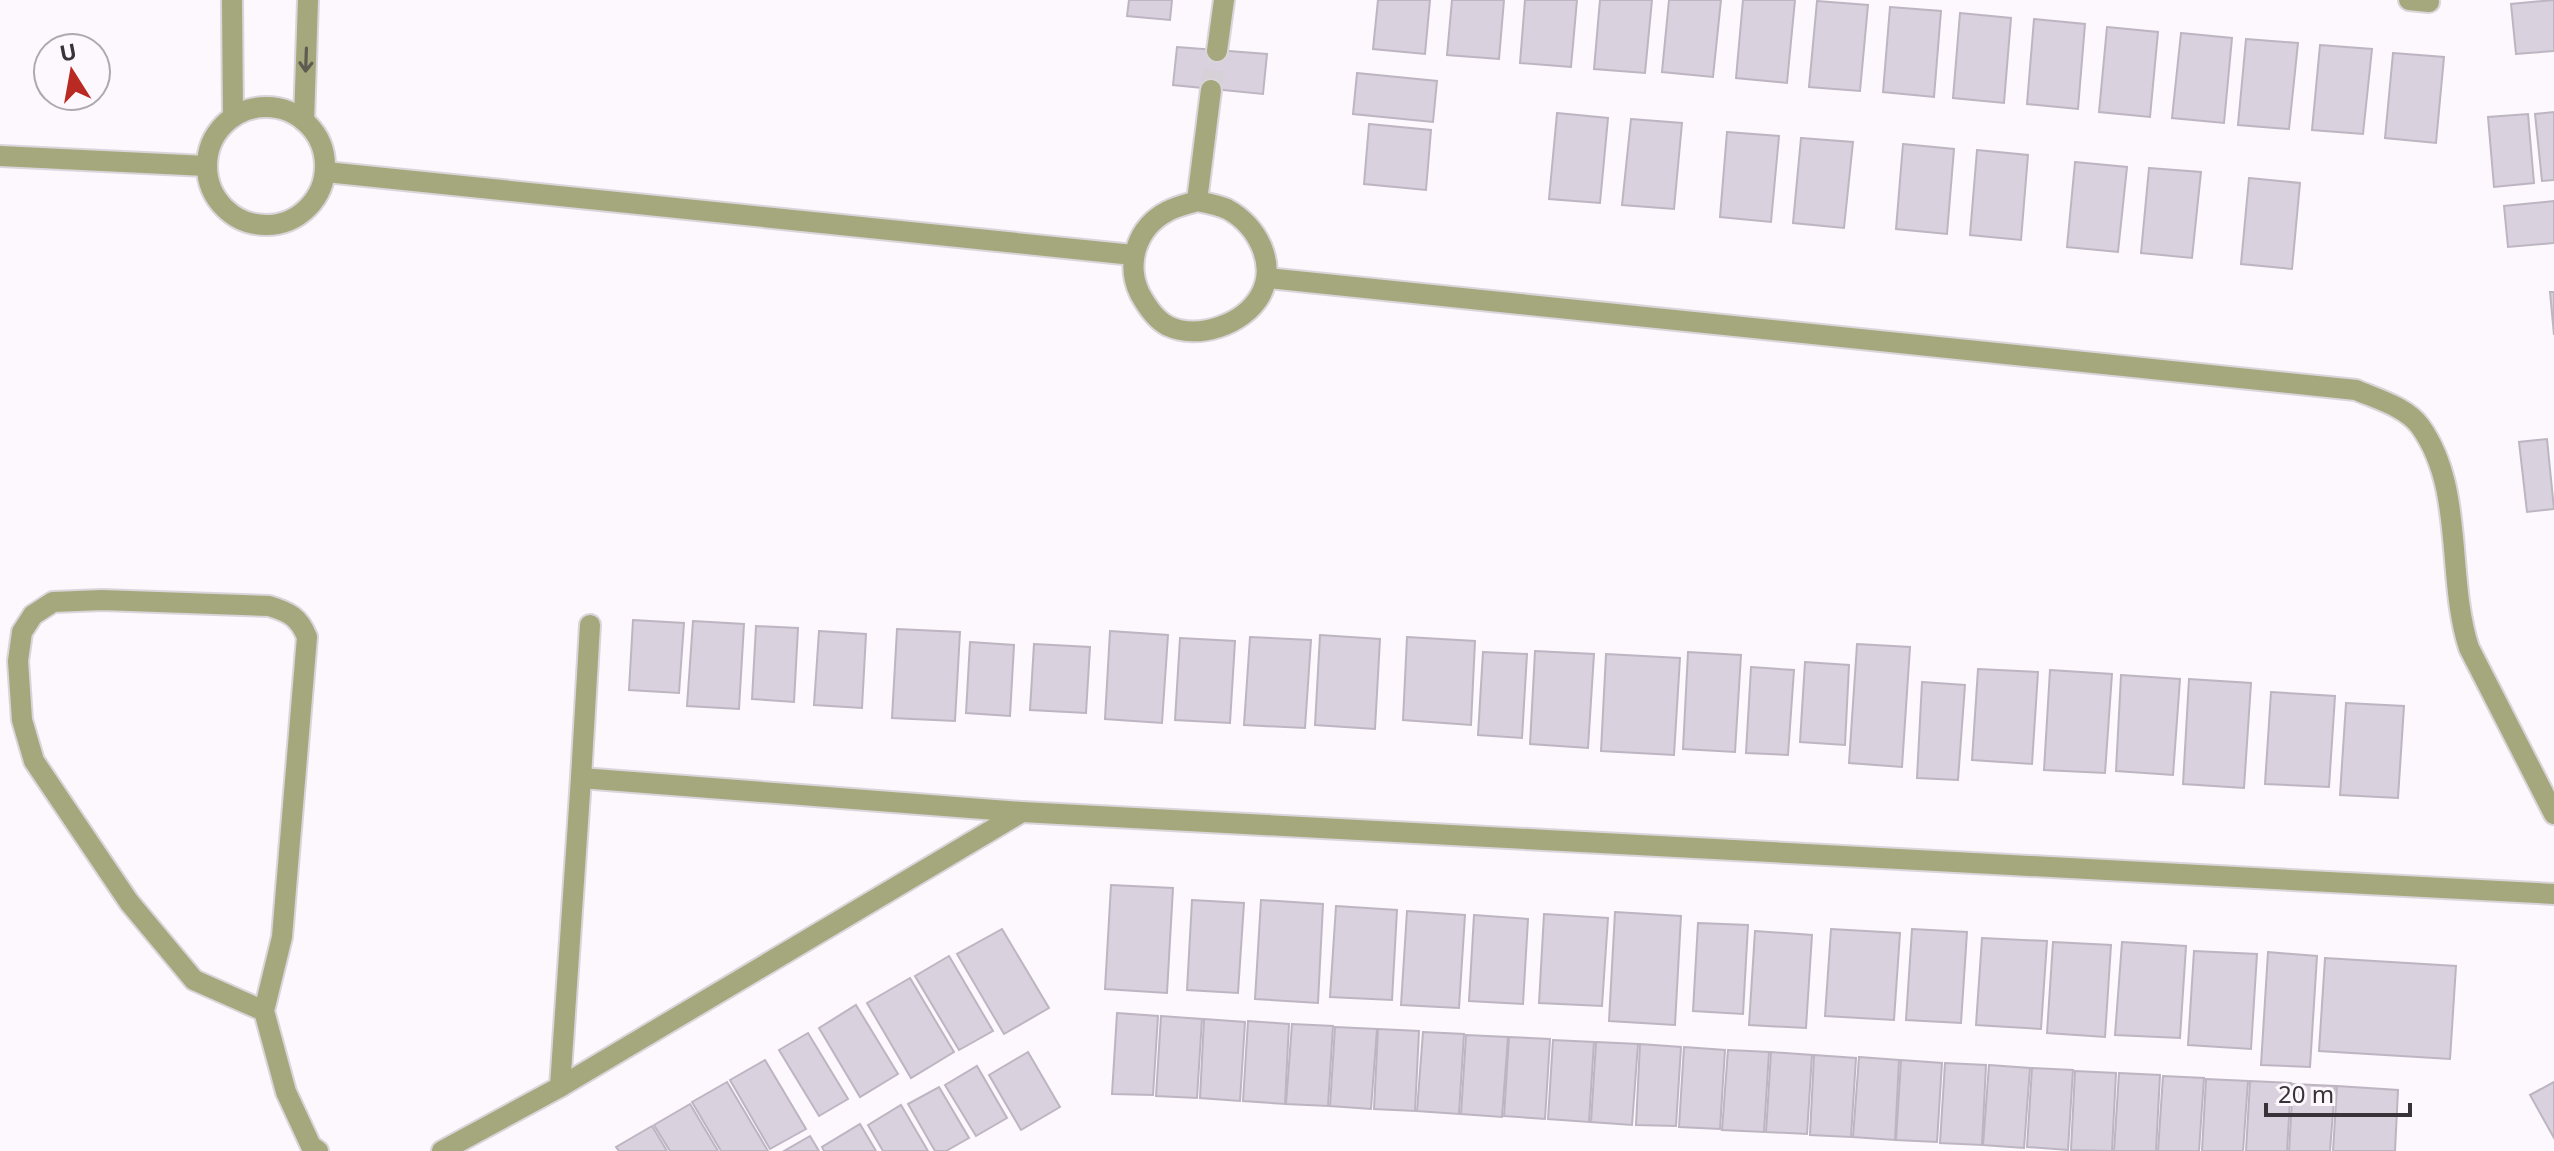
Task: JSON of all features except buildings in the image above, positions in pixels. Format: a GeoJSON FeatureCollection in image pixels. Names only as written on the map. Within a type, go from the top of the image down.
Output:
{"type":"FeatureCollection","features":[{"type":"Feature","properties":{"kind":"street"},"geometry":{"type":"LineString","coordinates":[[232,0],[233,117]]}},
{"type":"Feature","properties":{"kind":"street"},"geometry":{"type":"LineString","coordinates":[[304,121],[308,0]]}},
{"type":"Feature","properties":{"kind":"street"},"geometry":{"type":"LineString","coordinates":[[1217,51],[1224,0]]}},
{"type":"Feature","properties":{"kind":"street"},"geometry":{"type":"LineString","coordinates":[[1197,201],[1211,90]]}},
{"type":"Feature","properties":{"kind":"street"},"geometry":{"type":"LineString","coordinates":[[269,106],[288,111],[317,134],[324,152],[326,172],[320,190],[308,207],[293,219],[273,225],[253,224],[234,216],[219,203],[209,185],[206,166],[209,147],[219,130],[233,117],[250,109],[269,106]]}},
{"type":"Feature","properties":{"kind":"street"},"geometry":{"type":"LineString","coordinates":[[0,156],[206,166]]}},
{"type":"Feature","properties":{"kind":"street"},"geometry":{"type":"LineString","coordinates":[[326,172],[1133,255]]}},
{"type":"Feature","properties":{"kind":"street"},"geometry":{"type":"LineString","coordinates":[[1197,201],[1225,208],[1249,225],[1263,248],[1267,278],[1259,298],[1240,318],[1225,326],[1196,331],[1167,326],[1147,307],[1135,282],[1133,255],[1146,228],[1167,211],[1197,201]]}},
{"type":"Feature","properties":{"kind":"street"},"geometry":{"type":"LineString","coordinates":[[1267,278],[1361,285],[2356,390],[2394,405],[2420,425],[2445,475],[2461,624],[2469,648],[2554,814]]}},
{"type":"Feature","properties":{"kind":"street"},"geometry":{"type":"LineString","coordinates":[[264,1011],[194,980],[129,902],[34,761],[22,720],[18,661],[22,632],[33,615],[53,602],[102,600],[269,606],[288,611],[301,623],[307,637],[282,937],[264,1011],[286,1092],[311,1146],[318,1151]]}},
{"type":"Feature","properties":{"kind":"street"},"geometry":{"type":"LineString","coordinates":[[560,1087],[590,625]]}},
{"type":"Feature","properties":{"kind":"street"},"geometry":{"type":"LineString","coordinates":[[581,778],[1022,812],[2554,894]]}},
{"type":"Feature","properties":{"kind":"street"},"geometry":{"type":"LineString","coordinates":[[442,1151],[560,1087],[1022,812]]}},
{"type":"Feature","properties":{"kind":"tunnel"},"geometry":{"type":"LineString","coordinates":[[1211,90],[1217,51]]}}]}
